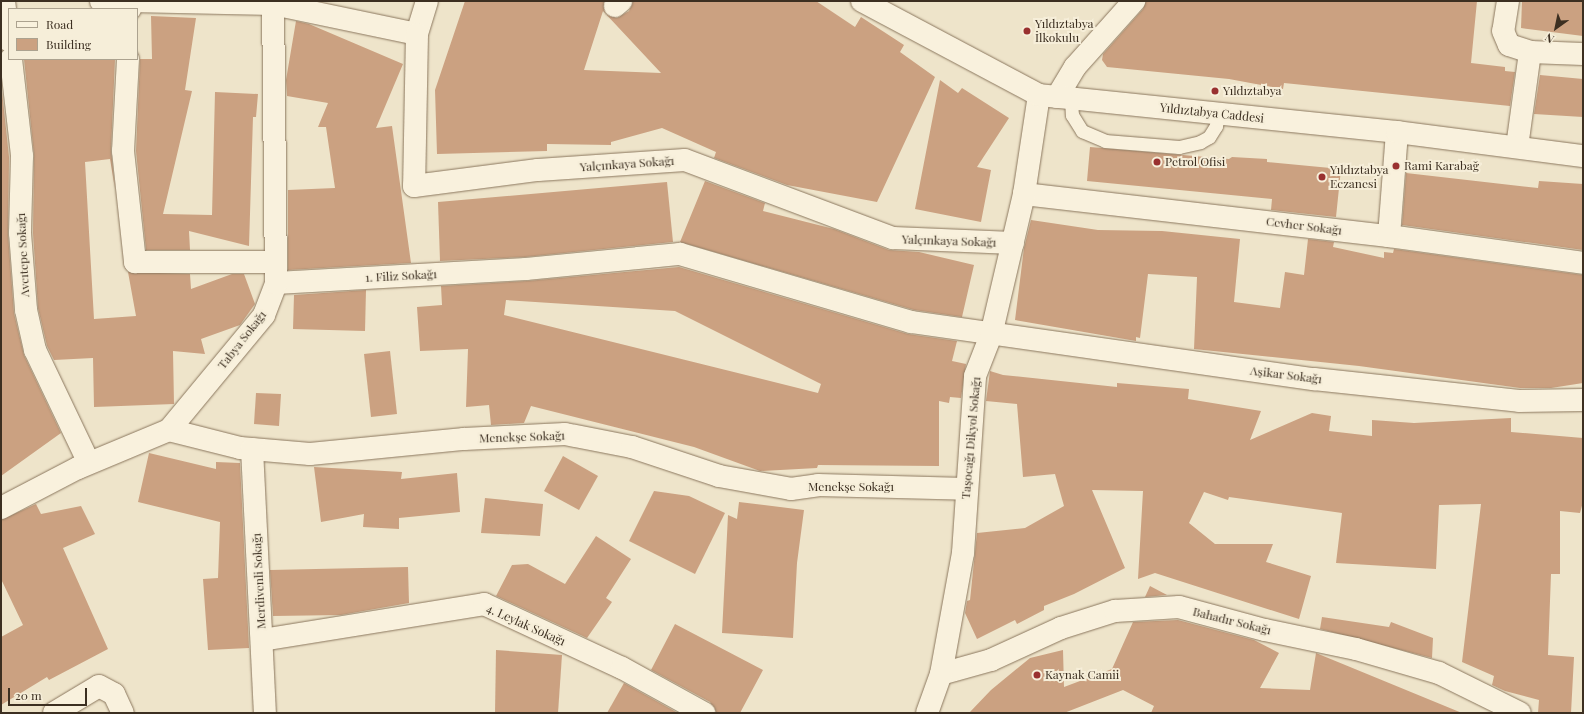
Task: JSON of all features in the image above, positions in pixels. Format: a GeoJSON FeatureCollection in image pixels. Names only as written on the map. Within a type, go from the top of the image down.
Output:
{"type":"FeatureCollection","features":[{"type":"Feature","properties":{"kind":"street"},"geometry":{"type":"LineString","coordinates":[[4,1],[8,33]]}},
{"type":"Feature","properties":{"kind":"street"},"geometry":{"type":"LineString","coordinates":[[101,1],[130,4],[273,3],[417,34]]}},
{"type":"Feature","properties":{"kind":"street","name":"Yalçınkaya Sokağı"},"geometry":{"type":"LineString","coordinates":[[427,1],[417,34],[414,186],[538,170],[685,160],[893,238],[1013,243]]}},
{"type":"Feature","properties":{"kind":"street","name":"Yıldıztabya Caddesi"},"geometry":{"type":"LineString","coordinates":[[862,1],[1056,97],[1397,132],[1583,156]]}},
{"type":"Feature","properties":{"kind":"street"},"geometry":{"type":"LineString","coordinates":[[1056,97],[1075,67],[1134,1]]}},
{"type":"Feature","properties":{"kind":"street"},"geometry":{"type":"LineString","coordinates":[[1508,1],[1503,31],[1509,46],[1530,52],[1583,54]]}},
{"type":"Feature","properties":{"kind":"street","name":"Tabya Sokağı"},"geometry":{"type":"LineString","coordinates":[[1,508],[90,463],[169,430],[264,315],[276,283],[273,3]]}},
{"type":"Feature","properties":{"kind":"street"},"geometry":{"type":"LineString","coordinates":[[1517,147],[1530,52]]}},
{"type":"Feature","properties":{"kind":"street","name":"Avcıtepe Sokağı"},"geometry":{"type":"LineString","coordinates":[[11,60],[22,156],[20,233],[26,310],[35,350],[90,463]]}},
{"type":"Feature","properties":{"kind":"street"},"geometry":{"type":"LineString","coordinates":[[128,60],[123,150],[135,262],[276,262]]}},
{"type":"Feature","properties":{"kind":"street","name":"Taşocağı Dikyol Sokağı"},"geometry":{"type":"LineString","coordinates":[[927,713],[941,674],[963,553],[966,489],[975,376],[991,335],[1024,194],[1056,97]]}},
{"type":"Feature","properties":{"kind":"street"},"geometry":{"type":"LineString","coordinates":[[1389,236],[1397,132]]}},
{"type":"Feature","properties":{"kind":"street","name":"Cevher Sokağı"},"geometry":{"type":"LineString","coordinates":[[1024,194],[1389,236],[1583,263]]}},
{"type":"Feature","properties":{"kind":"street","name":"1. Filiz Sokağı"},"geometry":{"type":"LineString","coordinates":[[276,283],[526,269],[680,254],[911,322],[991,335]]}},
{"type":"Feature","properties":{"kind":"street","name":"Aşikar Sokağı"},"geometry":{"type":"LineString","coordinates":[[991,335],[1345,382],[1519,401],[1583,400]]}},
{"type":"Feature","properties":{"kind":"street","name":"Menekşe Sokağı"},"geometry":{"type":"LineString","coordinates":[[169,430],[252,449],[310,454],[464,439],[565,434],[632,447],[719,476],[791,489],[818,485],[966,489]]}},
{"type":"Feature","properties":{"kind":"street","name":"Merdivenli Sokağı"},"geometry":{"type":"LineString","coordinates":[[252,449],[265,713]]}},
{"type":"Feature","properties":{"kind":"street","name":"4. Leylak Sokağı"},"geometry":{"type":"LineString","coordinates":[[262,640],[484,604],[622,668],[704,713]]}},
{"type":"Feature","properties":{"kind":"street","name":"Bahadır Sokağı"},"geometry":{"type":"LineString","coordinates":[[941,674],[984,662],[1061,628],[1115,611],[1179,607],[1266,630],[1356,649],[1439,673],[1520,713]]}},
{"type":"Feature","properties":{"kind":"street"},"geometry":{"type":"LineString","coordinates":[[54,713],[99,686],[114,694],[123,713]]}},
{"type":"Feature","properties":{"kind":"lane"},"geometry":{"type":"LineString","coordinates":[[1056,97],[1072,115],[1082,131],[1105,141],[1179,147],[1200,142],[1208,137],[1216,126],[1218,114]]}},
{"type":"Feature","properties":{"kind":"building"},"geometry":{"type":"Polygon","coordinates":[[[465,1],[604,1],[605,13],[603,11],[584,70],[661,73],[606,14],[617,18],[629,11],[633,1],[816,1],[855,27],[861,17],[904,45],[900,52],[935,77],[877,202],[787,185],[714,158],[716,152],[662,128],[611,142],[611,145],[547,144],[547,151],[437,154],[435,90],[465,1]]]}},
{"type":"Feature","properties":{"kind":"building"},"geometry":{"type":"Polygon","coordinates":[[[1146,1],[1477,1],[1471,63],[1505,67],[1505,71],[1515,72],[1510,106],[1284,83],[1283,89],[1229,79],[1107,67],[1102,60],[1103,54],[1143,9],[1146,1]]]}},
{"type":"Feature","properties":{"kind":"building"},"geometry":{"type":"Polygon","coordinates":[[[1522,1],[1583,1],[1583,36],[1521,28],[1522,1]]]}},
{"type":"Feature","properties":{"kind":"building"},"geometry":{"type":"Polygon","coordinates":[[[151,16],[196,18],[185,90],[192,91],[163,214],[212,215],[215,92],[258,94],[256,117],[253,117],[249,246],[189,231],[190,250],[146,250],[136,151],[140,59],[152,59],[151,16]]]}},
{"type":"Feature","properties":{"kind":"building"},"geometry":{"type":"Polygon","coordinates":[[[296,21],[309,24],[403,64],[376,128],[392,126],[411,263],[288,270],[288,190],[335,188],[326,127],[318,127],[328,103],[287,96],[286,80],[296,21]]]}},
{"type":"Feature","properties":{"kind":"building"},"geometry":{"type":"Polygon","coordinates":[[[24,60],[115,60],[111,150],[115,189],[110,159],[85,162],[94,319],[136,316],[128,272],[190,274],[191,289],[232,274],[244,274],[255,304],[240,325],[201,339],[205,354],[173,351],[174,404],[94,407],[93,358],[54,360],[47,346],[38,308],[33,233],[34,155],[24,60]]]}},
{"type":"Feature","properties":{"kind":"building"},"geometry":{"type":"Polygon","coordinates":[[[1540,75],[1583,79],[1583,117],[1534,114],[1540,75]]]}},
{"type":"Feature","properties":{"kind":"building"},"geometry":{"type":"Polygon","coordinates":[[[940,80],[958,93],[962,88],[1009,118],[977,167],[991,170],[981,222],[915,209],[940,80]]]}},
{"type":"Feature","properties":{"kind":"building"},"geometry":{"type":"Polygon","coordinates":[[[1,82],[9,157],[8,234],[14,313],[24,355],[61,433],[1,476],[1,82]]]}},
{"type":"Feature","properties":{"kind":"building"},"geometry":{"type":"Polygon","coordinates":[[[1090,147],[1229,159],[1232,157],[1267,159],[1267,162],[1341,169],[1336,217],[1271,210],[1272,199],[1087,181],[1090,147]]]}},
{"type":"Feature","properties":{"kind":"building"},"geometry":{"type":"Polygon","coordinates":[[[1406,173],[1538,188],[1539,181],[1583,184],[1583,250],[1402,225],[1406,173]]]}},
{"type":"Feature","properties":{"kind":"building"},"geometry":{"type":"Polygon","coordinates":[[[705,181],[765,203],[763,211],[834,229],[889,250],[919,252],[974,265],[962,317],[914,310],[680,242],[705,181]]]}},
{"type":"Feature","properties":{"kind":"building"},"geometry":{"type":"Polygon","coordinates":[[[667,182],[673,242],[525,257],[440,261],[438,202],[667,182]]]}},
{"type":"Feature","properties":{"kind":"building"},"geometry":{"type":"Polygon","coordinates":[[[1031,220],[1098,230],[1162,231],[1240,239],[1234,302],[1280,308],[1285,272],[1304,275],[1308,239],[1334,242],[1333,247],[1384,258],[1384,252],[1393,253],[1394,249],[1583,275],[1583,383],[1551,388],[1520,388],[1359,366],[1194,349],[1197,277],[1148,274],[1140,338],[1136,337],[1136,341],[1015,320],[1024,248],[1031,220]]]}},
{"type":"Feature","properties":{"kind":"building"},"geometry":{"type":"Polygon","coordinates":[[[679,267],[908,334],[957,341],[952,361],[966,364],[961,398],[950,397],[949,403],[939,401],[939,466],[818,465],[817,468],[760,471],[694,447],[531,406],[524,423],[491,425],[489,405],[466,407],[468,349],[420,351],[417,307],[442,305],[441,286],[527,281],[679,267]],[[506,300],[504,315],[818,393],[821,384],[675,311],[506,300]]]}},
{"type":"Feature","properties":{"kind":"building"},"geometry":{"type":"Polygon","coordinates":[[[366,290],[365,331],[293,329],[294,295],[366,290]]]}},
{"type":"Feature","properties":{"kind":"building"},"geometry":{"type":"Polygon","coordinates":[[[390,351],[397,414],[371,417],[364,354],[390,351]]]}},
{"type":"Feature","properties":{"kind":"building"},"geometry":{"type":"Polygon","coordinates":[[[990,371],[1003,375],[1117,387],[1117,383],[1189,389],[1188,399],[1261,411],[1250,440],[1312,413],[1331,416],[1329,431],[1372,436],[1372,420],[1414,423],[1511,418],[1511,432],[1583,438],[1583,502],[1580,513],[1560,511],[1560,574],[1551,574],[1548,655],[1574,657],[1571,713],[1538,713],[1539,700],[1505,691],[1492,685],[1494,676],[1462,662],[1481,504],[1439,505],[1436,569],[1336,563],[1342,513],[1229,497],[1228,500],[1204,492],[1189,523],[1215,544],[1273,544],[1266,562],[1311,576],[1299,619],[1155,573],[1138,579],[1143,491],[1092,490],[1125,568],[1074,594],[1044,606],[1044,610],[1017,624],[1015,620],[977,639],[965,613],[967,601],[970,600],[977,533],[1025,528],[1064,506],[1055,474],[1023,477],[1017,404],[986,401],[990,371]]]}},
{"type":"Feature","properties":{"kind":"building"},"geometry":{"type":"Polygon","coordinates":[[[256,393],[281,394],[279,426],[254,424],[256,393]]]}},
{"type":"Feature","properties":{"kind":"building"},"geometry":{"type":"Polygon","coordinates":[[[149,453],[216,469],[216,462],[240,463],[249,648],[208,650],[203,579],[218,578],[220,522],[138,502],[149,453]]]}},
{"type":"Feature","properties":{"kind":"building"},"geometry":{"type":"Polygon","coordinates":[[[563,456],[598,476],[579,510],[544,491],[563,456]]]}},
{"type":"Feature","properties":{"kind":"building"},"geometry":{"type":"Polygon","coordinates":[[[314,467],[402,472],[401,479],[457,473],[460,512],[399,518],[399,529],[363,527],[364,514],[321,522],[314,467]]]}},
{"type":"Feature","properties":{"kind":"building"},"geometry":{"type":"Polygon","coordinates":[[[654,491],[689,496],[725,513],[695,574],[629,541],[654,491]]]}},
{"type":"Feature","properties":{"kind":"building"},"geometry":{"type":"Polygon","coordinates":[[[485,498],[543,504],[540,536],[481,533],[485,498]]]}},
{"type":"Feature","properties":{"kind":"building"},"geometry":{"type":"Polygon","coordinates":[[[739,502],[804,510],[797,563],[793,638],[722,633],[728,515],[737,519],[739,502]]]}},
{"type":"Feature","properties":{"kind":"building"},"geometry":{"type":"Polygon","coordinates":[[[36,504],[41,514],[81,506],[95,534],[63,548],[108,649],[49,680],[47,677],[1,705],[1,637],[23,625],[1,579],[1,520],[36,504]]]}},
{"type":"Feature","properties":{"kind":"building"},"geometry":{"type":"Polygon","coordinates":[[[596,536],[631,559],[606,598],[612,602],[587,638],[496,596],[512,565],[528,564],[565,584],[596,536]]]}},
{"type":"Feature","properties":{"kind":"building"},"geometry":{"type":"Polygon","coordinates":[[[408,567],[409,603],[341,615],[273,616],[270,570],[408,567]]]}},
{"type":"Feature","properties":{"kind":"building"},"geometry":{"type":"Polygon","coordinates":[[[1150,586],[1167,595],[1145,597],[1150,586]]]}},
{"type":"Feature","properties":{"kind":"building"},"geometry":{"type":"Polygon","coordinates":[[[1322,617],[1389,627],[1391,622],[1433,638],[1432,658],[1320,629],[1322,617]]]}},
{"type":"Feature","properties":{"kind":"building"},"geometry":{"type":"Polygon","coordinates":[[[1178,620],[1254,640],[1279,653],[1260,688],[1310,690],[1316,653],[1462,713],[1151,713],[1154,706],[1123,690],[1064,713],[969,713],[991,690],[1030,658],[1063,650],[1064,687],[1112,669],[1133,622],[1178,620]]]}},
{"type":"Feature","properties":{"kind":"building"},"geometry":{"type":"Polygon","coordinates":[[[675,624],[763,670],[740,713],[716,713],[710,702],[651,670],[675,624]]]}},
{"type":"Feature","properties":{"kind":"building"},"geometry":{"type":"Polygon","coordinates":[[[496,650],[562,655],[558,713],[495,713],[496,650]]]}},
{"type":"Feature","properties":{"kind":"building"},"geometry":{"type":"Polygon","coordinates":[[[624,683],[678,713],[607,713],[624,683]]]}},
{"type":"Feature","properties":{"kind":"place","name":"Yıldıztabya İlkokulu"},"geometry":{"type":"Point","coordinates":[1027,31]}},
{"type":"Feature","properties":{"kind":"place","name":"Yıldıztabya"},"geometry":{"type":"Point","coordinates":[1215,91]}},
{"type":"Feature","properties":{"kind":"place","name":"Petrol Ofisi"},"geometry":{"type":"Point","coordinates":[1157,162]}},
{"type":"Feature","properties":{"kind":"place","name":"Rami Karabağ"},"geometry":{"type":"Point","coordinates":[1396,166]}},
{"type":"Feature","properties":{"kind":"place","name":"Yıldıztabya Eczanesi"},"geometry":{"type":"Point","coordinates":[1322,177]}},
{"type":"Feature","properties":{"kind":"place","name":"Kaynak Camii"},"geometry":{"type":"Point","coordinates":[1037,675]}}]}
